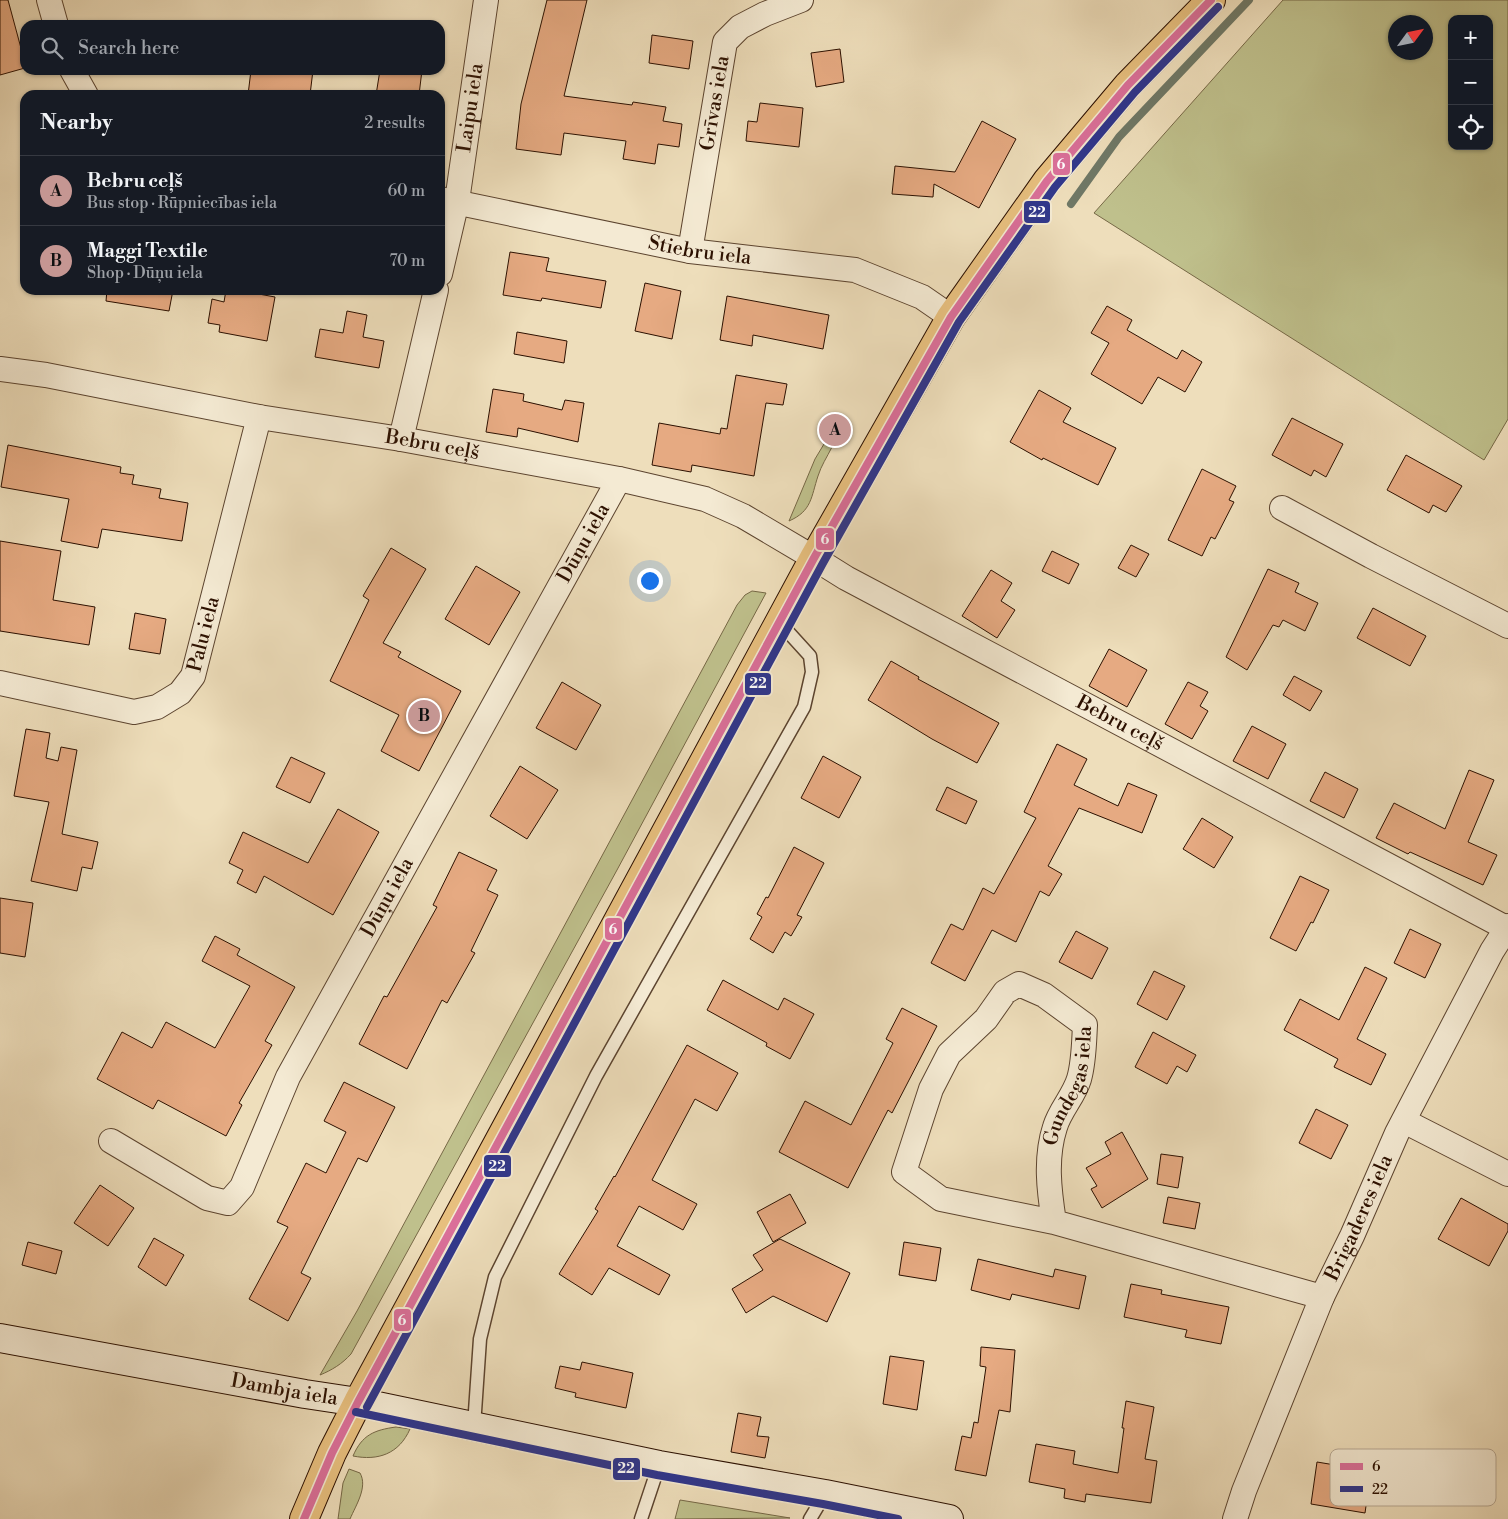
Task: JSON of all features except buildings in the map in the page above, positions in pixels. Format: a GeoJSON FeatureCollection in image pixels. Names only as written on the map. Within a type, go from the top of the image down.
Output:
{"type":"FeatureCollection","features":[{"type":"Feature","properties":{"kind":"main road"},"geometry":{"type":"LineString","coordinates":[[304,1519],[332,1454],[358,1402],[814,558],[951,317],[1047,181],[1128,85],[1211,0]]}},
{"type":"Feature","properties":{"kind":"street"},"geometry":{"type":"LineString","coordinates":[[49,0],[55,20]]}},
{"type":"Feature","properties":{"kind":"street","name":"Laipu iela"},"geometry":{"type":"LineString","coordinates":[[445,233],[449,200],[486,0]]}},
{"type":"Feature","properties":{"kind":"street","name":"Grīvas iela"},"geometry":{"type":"LineString","coordinates":[[690,251],[725,42],[740,27],[765,14],[801,0]]}},
{"type":"Feature","properties":{"kind":"street"},"geometry":{"type":"LineString","coordinates":[[75,75],[83,90]]}},
{"type":"Feature","properties":{"kind":"street","name":"Stiebru iela"},"geometry":{"type":"LineString","coordinates":[[449,200],[690,251],[855,270],[922,296],[951,317]]}},
{"type":"Feature","properties":{"kind":"street"},"geometry":{"type":"LineString","coordinates":[[401,439],[435,295]]}},
{"type":"Feature","properties":{"kind":"street","name":"Bebru ceļš"},"geometry":{"type":"LineString","coordinates":[[0,369],[259,417],[401,439],[619,479],[705,500],[743,516],[864,588],[1508,928]]}},
{"type":"Feature","properties":{"kind":"street","name":"Palu iela"},"geometry":{"type":"LineString","coordinates":[[0,682],[134,712],[157,707],[180,693],[193,676],[259,417]]}},
{"type":"Feature","properties":{"kind":"street","name":"Dūņu iela"},"geometry":{"type":"LineString","coordinates":[[111,1141],[207,1198],[228,1203],[242,1187],[288,1077],[619,479]]}},
{"type":"Feature","properties":{"kind":"street"},"geometry":{"type":"LineString","coordinates":[[1282,508],[1370,556],[1508,626]]}},
{"type":"Feature","properties":{"kind":"street","name":"Brigaderes iela"},"geometry":{"type":"LineString","coordinates":[[1235,1519],[1254,1465],[1322,1297],[1352,1236],[1404,1120],[1492,951],[1508,928]]}},
{"type":"Feature","properties":{"kind":"street","name":"Gundegas iela"},"geometry":{"type":"LineString","coordinates":[[1054,1222],[1048,1181],[1050,1152],[1055,1126],[1079,1079],[1085,1025],[1044,995],[1019,984],[1005,992],[986,1019],[949,1054],[932,1089],[904,1172],[941,1199],[1054,1222],[1322,1297]]}},
{"type":"Feature","properties":{"kind":"street"},"geometry":{"type":"LineString","coordinates":[[1404,1120],[1508,1174]]}},
{"type":"Feature","properties":{"kind":"street","name":"Dambja iela"},"geometry":{"type":"LineString","coordinates":[[0,1338],[358,1402],[659,1465],[824,1494],[949,1519]]}},
{"type":"Feature","properties":{"kind":"lane"},"geometry":{"type":"LineString","coordinates":[[474,1426],[480,1339],[495,1277],[596,1076],[804,708],[812,672],[810,656],[780,623]]}},
{"type":"Feature","properties":{"kind":"lane"},"geometry":{"type":"LineString","coordinates":[[642,1519],[659,1465]]}},
{"type":"Feature","properties":{"kind":"lane"},"geometry":{"type":"LineString","coordinates":[[810,1519],[824,1494]]}},
{"type":"Feature","properties":{"kind":"green space"},"geometry":{"type":"Polygon","coordinates":[[[1283,0],[1508,0],[1508,419],[1484,460],[1094,213],[1283,0]]]}},
{"type":"Feature","properties":{"kind":"green space"},"geometry":{"type":"Polygon","coordinates":[[[824,444],[832,447],[819,472],[810,503],[802,513],[789,521],[815,459],[824,444]]]}},
{"type":"Feature","properties":{"kind":"green space"},"geometry":{"type":"Polygon","coordinates":[[[752,591],[766,593],[617,870],[351,1354],[337,1366],[320,1375],[357,1311],[737,605],[745,595],[752,591]]]}},
{"type":"Feature","properties":{"kind":"green space"},"geometry":{"type":"Polygon","coordinates":[[[396,1427],[410,1429],[394,1450],[379,1456],[353,1456],[365,1438],[375,1432],[396,1427]]]}},
{"type":"Feature","properties":{"kind":"green space"},"geometry":{"type":"Polygon","coordinates":[[[349,1469],[360,1473],[363,1484],[362,1490],[350,1519],[338,1519],[343,1483],[349,1469]]]}},
{"type":"Feature","properties":{"kind":"green space"},"geometry":{"type":"Polygon","coordinates":[[[680,1500],[790,1518],[675,1519],[680,1500]]]}},
{"type":"Feature","properties":{"kind":"waterway"},"geometry":{"type":"LineString","coordinates":[[1071,204],[1119,137],[1249,0]]}},
{"type":"Feature","properties":{"kind":"transit line","name":"6"},"geometry":{"type":"LineString","coordinates":[[304,1519],[332,1453],[358,1402],[814,558],[951,317],[1047,181],[1128,85],[1211,0]]}},
{"type":"Feature","properties":{"kind":"transit line","name":"22"},"geometry":{"type":"LineString","coordinates":[[367,1407],[823,563],[959,322],[1055,187],[1135,92],[1218,7]]}},
{"type":"Feature","properties":{"kind":"transit line","name":"22"},"geometry":{"type":"LineString","coordinates":[[356,1412],[657,1475],[898,1519]]}},
{"type":"Feature","properties":{"kind":"place","name":"Bebru ceļš"},"geometry":{"type":"Point","coordinates":[835,430]}},
{"type":"Feature","properties":{"kind":"place","name":"Maggi Textile"},"geometry":{"type":"Point","coordinates":[424,716]}}]}
